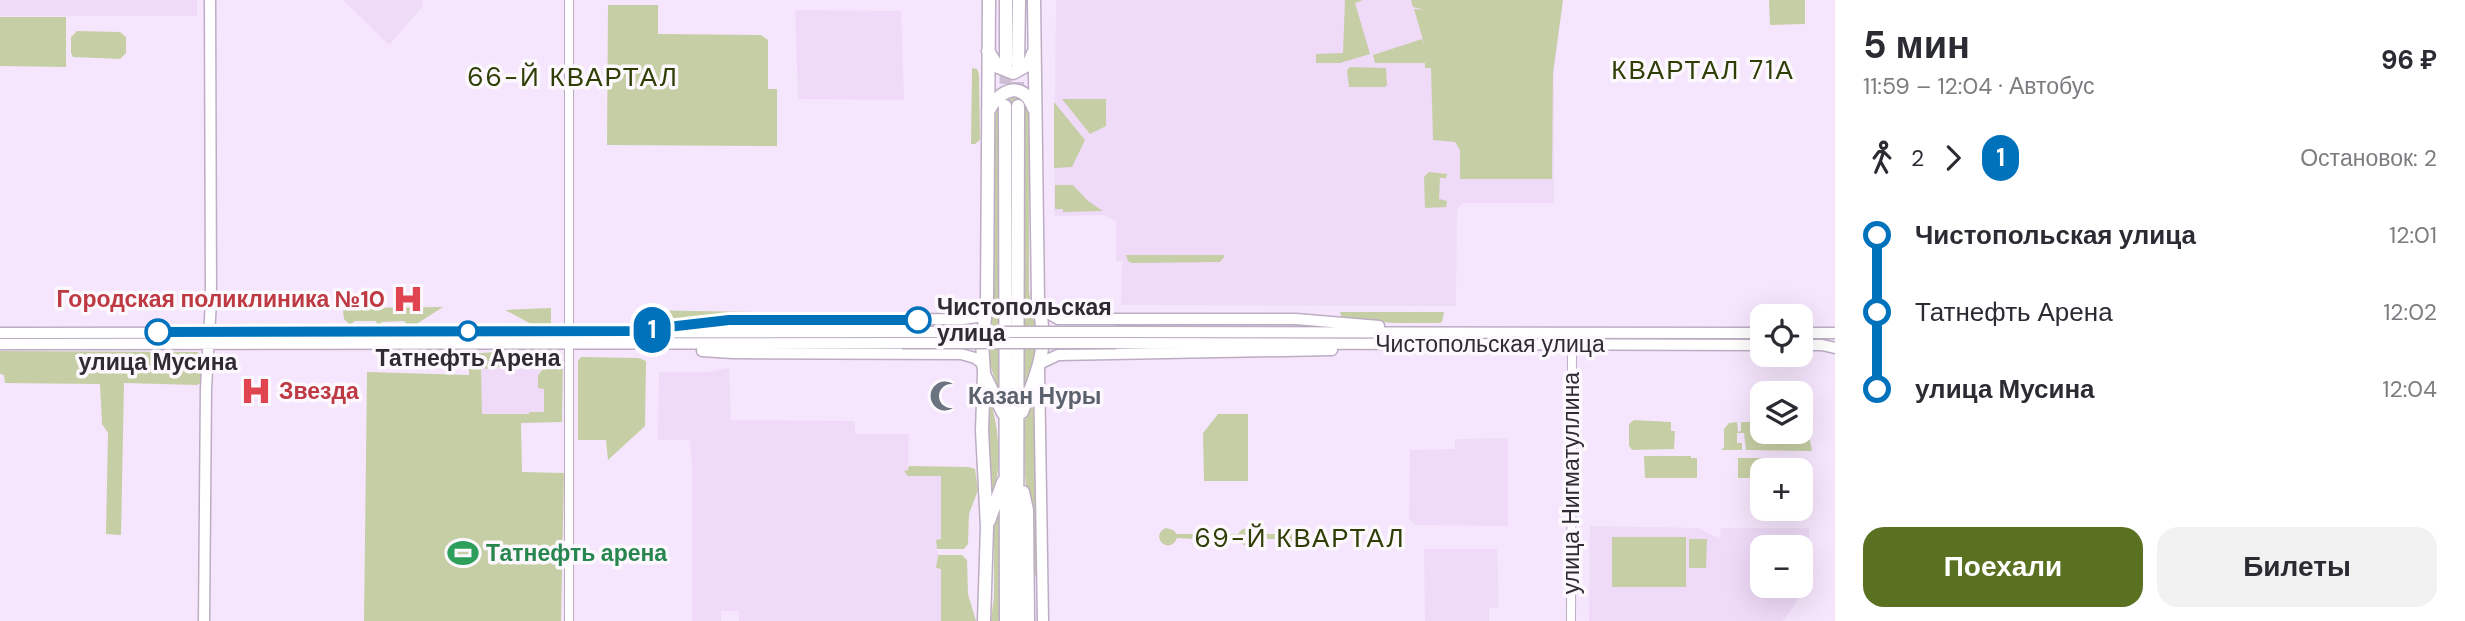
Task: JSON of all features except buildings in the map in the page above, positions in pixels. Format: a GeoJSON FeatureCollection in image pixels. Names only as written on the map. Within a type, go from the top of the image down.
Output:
{"type":"FeatureCollection","features":[{"type":"Feature","properties":{"kind":"main road"},"geometry":{"type":"LineString","coordinates":[[204,621],[206,388],[210,338],[210,0]]}},
{"type":"Feature","properties":{"kind":"main road"},"geometry":{"type":"LineString","coordinates":[[984,621],[987,527],[982,430],[983,326],[987,302],[989,0]]}},
{"type":"Feature","properties":{"kind":"main road"},"geometry":{"type":"LineString","coordinates":[[1006,0],[1012,64],[1019,0]]}},
{"type":"Feature","properties":{"kind":"main road"},"geometry":{"type":"LineString","coordinates":[[1034,0],[1038,301],[1043,334],[1040,366],[1043,621]]}},
{"type":"Feature","properties":{"kind":"main road"},"geometry":{"type":"LineString","coordinates":[[988,51],[998,68],[1013,73],[1028,65],[1034,51]]}},
{"type":"Feature","properties":{"kind":"main road"},"geometry":{"type":"LineString","coordinates":[[988,113],[995,99],[1013,90],[1029,98],[1036,113]]}},
{"type":"Feature","properties":{"kind":"main road"},"geometry":{"type":"LineString","coordinates":[[1012,106],[1012,469],[1017,621]]}},
{"type":"Feature","properties":{"kind":"main road"},"geometry":{"type":"LineString","coordinates":[[1038,301],[1054,317],[1086,320],[1296,319],[1375,325],[1420,332]]}},
{"type":"Feature","properties":{"kind":"main road"},"geometry":{"type":"LineString","coordinates":[[644,331],[729,320],[929,320],[977,317],[987,302]]}},
{"type":"Feature","properties":{"kind":"main road"},"geometry":{"type":"LineString","coordinates":[[929,320],[937,324],[944,339],[937,351],[930,354]]}},
{"type":"Feature","properties":{"kind":"main road"},"geometry":{"type":"LineString","coordinates":[[1086,320],[1077,326],[1075,335],[1077,345],[1087,355]]}},
{"type":"Feature","properties":{"kind":"main road","name":"Чистопольская улица"},"geometry":{"type":"LineString","coordinates":[[0,344],[644,331],[902,337],[1420,332],[1750,333]]}},
{"type":"Feature","properties":{"kind":"main road","name":"Чистопольская улица"},"geometry":{"type":"LineString","coordinates":[[0,333],[569,345],[661,345],[902,337]]}},
{"type":"Feature","properties":{"kind":"main road"},"geometry":{"type":"LineString","coordinates":[[1813,333],[1835,333]]}},
{"type":"Feature","properties":{"kind":"main road","name":"Чистопольская улица"},"geometry":{"type":"LineString","coordinates":[[1116,337],[1372,343],[1750,345]]}},
{"type":"Feature","properties":{"kind":"main road"},"geometry":{"type":"LineString","coordinates":[[1012,420],[1040,366],[1054,356],[1354,350],[1372,343]]}},
{"type":"Feature","properties":{"kind":"main road"},"geometry":{"type":"LineString","coordinates":[[661,345],[733,354],[961,354],[975,358],[983,368],[1012,420]]}},
{"type":"Feature","properties":{"kind":"main road"},"geometry":{"type":"LineString","coordinates":[[1813,346],[1835,348]]}},
{"type":"Feature","properties":{"kind":"main road"},"geometry":{"type":"LineString","coordinates":[[987,527],[1012,469]]}},
{"type":"Feature","properties":{"kind":"main road"},"geometry":{"type":"LineString","coordinates":[[1012,469],[1027,510],[1028,621]]}},
{"type":"Feature","properties":{"kind":"main road"},"geometry":{"type":"LineString","coordinates":[[1006,621],[1012,469]]}},
{"type":"Feature","properties":{"kind":"main road"},"geometry":{"type":"LineString","coordinates":[[1028,598],[1043,580]]}},
{"type":"Feature","properties":{"kind":"street"},"geometry":{"type":"LineString","coordinates":[[569,0],[569,621]]}},
{"type":"Feature","properties":{"kind":"street","name":"улица Нигматуллина"},"geometry":{"type":"LineString","coordinates":[[1571,621],[1572,345]]}},
{"type":"Feature","properties":{"kind":"shaded area"},"geometry":{"type":"Polygon","coordinates":[[[0,0],[197,0],[197,16],[0,16],[0,0]]]}},
{"type":"Feature","properties":{"kind":"shaded area"},"geometry":{"type":"Polygon","coordinates":[[[343,0],[423,0],[422,7],[389,45],[343,0]]]}},
{"type":"Feature","properties":{"kind":"shaded area"},"geometry":{"type":"Polygon","coordinates":[[[1056,0],[1563,0],[1554,73],[1554,203],[1464,203],[1457,209],[1456,306],[1121,305],[1122,261],[1116,261],[1116,221],[1103,215],[1054,216],[1056,0]]]}},
{"type":"Feature","properties":{"kind":"shaded area"},"geometry":{"type":"Polygon","coordinates":[[[795,10],[901,11],[904,100],[798,99],[795,10]]]}},
{"type":"Feature","properties":{"kind":"shaded area"},"geometry":{"type":"Polygon","coordinates":[[[545,355],[549,360],[538,375],[538,388],[544,388],[544,412],[482,414],[481,369],[498,368],[509,356],[545,355]]]}},
{"type":"Feature","properties":{"kind":"shaded area"},"geometry":{"type":"Polygon","coordinates":[[[729,368],[731,420],[855,421],[855,434],[909,434],[908,470],[905,471],[941,475],[941,540],[936,541],[936,568],[941,568],[941,621],[739,621],[739,611],[721,611],[721,621],[692,621],[690,440],[658,440],[659,372],[708,372],[729,368]]]}},
{"type":"Feature","properties":{"kind":"shaded area"},"geometry":{"type":"Polygon","coordinates":[[[1508,438],[1508,526],[1415,525],[1409,519],[1410,450],[1455,449],[1455,439],[1508,438]]]}},
{"type":"Feature","properties":{"kind":"shaded area"},"geometry":{"type":"Polygon","coordinates":[[[1590,526],[1699,528],[1719,539],[1721,528],[1809,528],[1809,535],[1750,535],[1750,598],[1799,598],[1783,621],[1589,621],[1590,526]]]}},
{"type":"Feature","properties":{"kind":"shaded area"},"geometry":{"type":"Polygon","coordinates":[[[1424,549],[1497,549],[1499,607],[1489,608],[1489,621],[1425,621],[1424,549]]]}},
{"type":"Feature","properties":{"kind":"green space"},"geometry":{"type":"Polygon","coordinates":[[[1345,0],[1363,0],[1355,3],[1370,54],[1340,63],[1316,63],[1316,54],[1343,53],[1345,0]]]}},
{"type":"Feature","properties":{"kind":"green space"},"geometry":{"type":"Polygon","coordinates":[[[1411,0],[1563,0],[1553,72],[1552,179],[1460,179],[1460,150],[1455,142],[1433,140],[1431,68],[1425,68],[1425,63],[1375,63],[1373,55],[1422,39],[1425,47],[1414,9],[1425,10],[1413,7],[1411,0]]]}},
{"type":"Feature","properties":{"kind":"green space"},"geometry":{"type":"Polygon","coordinates":[[[1769,0],[1805,0],[1805,24],[1770,25],[1769,0]]]}},
{"type":"Feature","properties":{"kind":"green space"},"geometry":{"type":"Polygon","coordinates":[[[608,5],[658,5],[658,34],[761,35],[768,40],[768,89],[777,89],[777,146],[607,145],[608,5]]]}},
{"type":"Feature","properties":{"kind":"green space"},"geometry":{"type":"Polygon","coordinates":[[[0,17],[66,17],[66,67],[0,66],[0,17]]]}},
{"type":"Feature","properties":{"kind":"green space"},"geometry":{"type":"Polygon","coordinates":[[[77,31],[120,32],[126,37],[126,53],[120,59],[73,57],[71,37],[77,31]]]}},
{"type":"Feature","properties":{"kind":"green space"},"geometry":{"type":"Polygon","coordinates":[[[1350,67],[1386,68],[1387,85],[1349,87],[1347,70],[1350,67]]]}},
{"type":"Feature","properties":{"kind":"green space"},"geometry":{"type":"Polygon","coordinates":[[[972,68],[977,69],[979,74],[980,140],[975,144],[971,144],[972,68]]]}},
{"type":"Feature","properties":{"kind":"green space"},"geometry":{"type":"Polygon","coordinates":[[[1008,94],[1020,97],[1029,112],[1029,291],[1036,342],[1033,366],[1021,392],[1021,102],[999,103],[1000,394],[986,353],[993,106],[1008,94]]]}},
{"type":"Feature","properties":{"kind":"green space"},"geometry":{"type":"Polygon","coordinates":[[[1062,99],[1106,99],[1106,126],[1090,134],[1062,99]]]}},
{"type":"Feature","properties":{"kind":"green space"},"geometry":{"type":"Polygon","coordinates":[[[1054,102],[1085,140],[1072,167],[1054,168],[1054,102]]]}},
{"type":"Feature","properties":{"kind":"green space"},"geometry":{"type":"Polygon","coordinates":[[[1429,172],[1447,174],[1446,178],[1440,178],[1439,199],[1447,201],[1446,207],[1425,208],[1424,177],[1429,172]]]}},
{"type":"Feature","properties":{"kind":"green space"},"geometry":{"type":"Polygon","coordinates":[[[1055,185],[1073,185],[1088,201],[1103,211],[1063,212],[1063,209],[1055,209],[1055,185]]]}},
{"type":"Feature","properties":{"kind":"green space"},"geometry":{"type":"Polygon","coordinates":[[[1126,255],[1224,257],[1220,262],[1132,263],[1126,255]]]}},
{"type":"Feature","properties":{"kind":"green space"},"geometry":{"type":"Polygon","coordinates":[[[443,307],[415,325],[407,325],[404,321],[382,322],[378,326],[376,321],[355,321],[350,325],[344,319],[343,311],[348,308],[443,307]]]}},
{"type":"Feature","properties":{"kind":"green space"},"geometry":{"type":"Polygon","coordinates":[[[551,308],[551,324],[533,325],[505,310],[551,308]]]}},
{"type":"Feature","properties":{"kind":"green space"},"geometry":{"type":"Polygon","coordinates":[[[635,310],[756,312],[680,321],[640,321],[635,317],[635,310]]]}},
{"type":"Feature","properties":{"kind":"green space"},"geometry":{"type":"Polygon","coordinates":[[[1340,312],[1444,312],[1442,322],[1439,323],[1394,323],[1345,319],[1340,312]]]}},
{"type":"Feature","properties":{"kind":"green space"},"geometry":{"type":"Polygon","coordinates":[[[0,351],[198,352],[201,355],[202,382],[197,385],[124,383],[121,535],[106,534],[108,433],[102,424],[100,384],[5,383],[4,375],[0,374],[0,351]]]}},
{"type":"Feature","properties":{"kind":"green space","name":"Татнефть арена"},"geometry":{"type":"Polygon","coordinates":[[[508,351],[507,361],[500,367],[481,368],[482,414],[544,412],[544,389],[538,388],[538,375],[555,355],[560,355],[563,360],[562,422],[521,423],[522,472],[564,473],[561,621],[364,621],[367,372],[469,375],[469,365],[478,365],[468,354],[508,351]]]}},
{"type":"Feature","properties":{"kind":"green space"},"geometry":{"type":"Polygon","coordinates":[[[581,357],[639,358],[646,361],[645,426],[608,460],[606,440],[578,440],[578,361],[581,357]]]}},
{"type":"Feature","properties":{"kind":"green space"},"geometry":{"type":"Polygon","coordinates":[[[1035,387],[1037,571],[1033,582],[1024,424],[1035,387]]]}},
{"type":"Feature","properties":{"kind":"green space"},"geometry":{"type":"Polygon","coordinates":[[[988,392],[995,419],[998,448],[997,476],[990,503],[988,392]]]}},
{"type":"Feature","properties":{"kind":"green space"},"geometry":{"type":"Polygon","coordinates":[[[1218,414],[1248,414],[1248,481],[1204,481],[1203,433],[1218,414]]]}},
{"type":"Feature","properties":{"kind":"green space"},"geometry":{"type":"Polygon","coordinates":[[[1634,420],[1671,422],[1671,431],[1675,431],[1674,449],[1632,450],[1629,446],[1629,424],[1634,420]]]}},
{"type":"Feature","properties":{"kind":"green space"},"geometry":{"type":"Polygon","coordinates":[[[1737,422],[1738,432],[1741,431],[1741,422],[1750,422],[1750,444],[1811,444],[1812,451],[1746,450],[1744,433],[1737,433],[1737,443],[1742,443],[1742,450],[1721,450],[1724,447],[1724,429],[1729,423],[1737,422]]]}},
{"type":"Feature","properties":{"kind":"green space"},"geometry":{"type":"Polygon","coordinates":[[[1644,456],[1697,458],[1697,478],[1645,478],[1644,456]]]}},
{"type":"Feature","properties":{"kind":"green space"},"geometry":{"type":"Polygon","coordinates":[[[1738,458],[1750,458],[1750,478],[1738,478],[1738,458]]]}},
{"type":"Feature","properties":{"kind":"green space"},"geometry":{"type":"Polygon","coordinates":[[[909,466],[975,469],[978,490],[969,514],[968,544],[964,549],[937,549],[936,540],[941,539],[941,476],[908,476],[904,471],[908,470],[909,466]]]}},
{"type":"Feature","properties":{"kind":"green space"},"geometry":{"type":"Polygon","coordinates":[[[1001,502],[1001,621],[991,621],[994,596],[994,526],[1001,502]]]}},
{"type":"Feature","properties":{"kind":"green space"},"geometry":{"type":"Polygon","coordinates":[[[1166,528],[1177,534],[1196,534],[1200,529],[1207,528],[1214,534],[1238,534],[1247,528],[1256,534],[1283,534],[1296,529],[1306,534],[1306,539],[1300,546],[1288,546],[1282,539],[1256,539],[1247,546],[1238,539],[1214,539],[1205,545],[1196,539],[1177,538],[1173,544],[1166,545],[1160,541],[1159,536],[1166,528]]]}},
{"type":"Feature","properties":{"kind":"green space"},"geometry":{"type":"Polygon","coordinates":[[[1612,537],[1686,537],[1686,587],[1612,587],[1612,537]]]}},
{"type":"Feature","properties":{"kind":"green space"},"geometry":{"type":"Polygon","coordinates":[[[1689,539],[1707,539],[1706,568],[1689,568],[1689,539]]]}},
{"type":"Feature","properties":{"kind":"green space"},"geometry":{"type":"Polygon","coordinates":[[[938,555],[962,555],[967,560],[968,594],[976,621],[941,621],[941,569],[936,568],[938,555]]]}},
{"type":"Feature","properties":{"kind":"tunnel"},"geometry":{"type":"LineString","coordinates":[[1005,102],[1006,64]]}},
{"type":"Feature","properties":{"kind":"tunnel"},"geometry":{"type":"LineString","coordinates":[[1018,64],[1018,106]]}},
{"type":"Feature","properties":{"kind":"bus line","name":"1"},"geometry":{"type":"LineString","coordinates":[[158,332],[644,331],[729,320],[918,320]]}},
{"type":"Feature","properties":{"kind":"place","name":"Городская поликлиника №10"},"geometry":{"type":"Point","coordinates":[408,299]}},
{"type":"Feature","properties":{"kind":"place","name":"Чистопольская улица"},"geometry":{"type":"Point","coordinates":[918,320]}},
{"type":"Feature","properties":{"kind":"place","name":"Татнефть Арена"},"geometry":{"type":"Point","coordinates":[468,331]}},
{"type":"Feature","properties":{"kind":"place","name":"улица Мусина"},"geometry":{"type":"Point","coordinates":[158,332]}},
{"type":"Feature","properties":{"kind":"place","name":"Звезда"},"geometry":{"type":"Point","coordinates":[256,391]}},
{"type":"Feature","properties":{"kind":"place","name":"Казан Нуры"},"geometry":{"type":"Point","coordinates":[945,396]}},
{"type":"Feature","properties":{"kind":"place","name":"Татнефть арена"},"geometry":{"type":"Point","coordinates":[463,553]}},
{"type":"Feature","properties":{"kind":"district","name":"КВАРТАЛ 71А"},"geometry":{"type":"Point","coordinates":[1703,70]}},
{"type":"Feature","properties":{"kind":"district","name":"66-Й КВАРТАЛ"},"geometry":{"type":"Point","coordinates":[573,77]}},
{"type":"Feature","properties":{"kind":"district","name":"69-Й КВАРТАЛ"},"geometry":{"type":"Point","coordinates":[1300,538]}}]}
